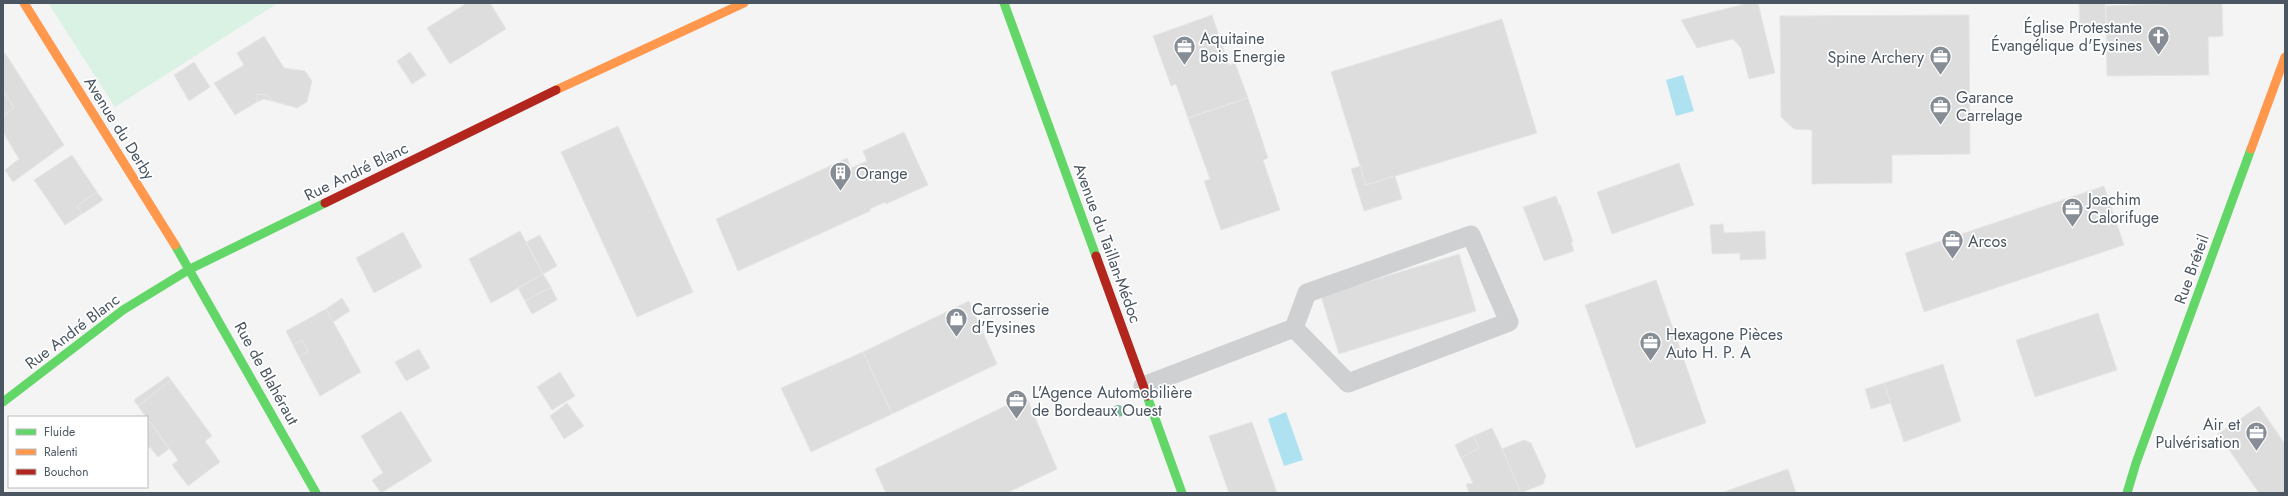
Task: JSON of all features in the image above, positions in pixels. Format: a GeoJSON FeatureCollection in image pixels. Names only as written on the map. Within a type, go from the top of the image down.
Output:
{"type":"FeatureCollection","features":[{"type":"Feature","properties":{"kind":"street","name":"Avenue du Derby"},"geometry":{"type":"LineString","coordinates":[[24,3],[190,269]]}},
{"type":"Feature","properties":{"kind":"street","name":"Rue André Blanc"},"geometry":{"type":"LineString","coordinates":[[3,402],[123,310],[190,269],[576,80],[744,3]]}},
{"type":"Feature","properties":{"kind":"street","name":"Avenue du Taillan-Médoc"},"geometry":{"type":"LineString","coordinates":[[1004,3],[1182,493]]}},
{"type":"Feature","properties":{"kind":"street","name":"Rue Bréteil"},"geometry":{"type":"LineString","coordinates":[[2127,493],[2136,463],[2285,57]]}},
{"type":"Feature","properties":{"kind":"street","name":"Rue de Blahéraut"},"geometry":{"type":"LineString","coordinates":[[190,269],[316,493]]}},
{"type":"Feature","properties":{"kind":"lane"},"geometry":{"type":"LineString","coordinates":[[1471,235],[1509,322],[1348,383],[1294,328],[1306,293],[1471,235]]}},
{"type":"Feature","properties":{"kind":"lane"},"geometry":{"type":"LineString","coordinates":[[1143,386],[1294,328]]}},
{"type":"Feature","properties":{"kind":"green space"},"geometry":{"type":"Polygon","coordinates":[[[48,3],[278,3],[115,107],[48,3]]]}},
{"type":"Feature","properties":{"kind":"water"},"geometry":{"type":"Polygon","coordinates":[[[1683,75],[1694,111],[1676,116],[1666,80],[1683,75]]]}},
{"type":"Feature","properties":{"kind":"water"},"geometry":{"type":"Polygon","coordinates":[[[1286,412],[1303,460],[1284,466],[1268,419],[1286,412]]]}},
{"type":"Feature","properties":{"kind":"building"},"geometry":{"type":"Polygon","coordinates":[[[467,3],[490,3],[506,29],[450,64],[427,28],[467,3]]]}},
{"type":"Feature","properties":{"kind":"building"},"geometry":{"type":"Polygon","coordinates":[[[1749,3],[1758,3],[1775,73],[1749,79],[1741,48],[1733,39],[1697,48],[1681,20],[1749,3]]]}},
{"type":"Feature","properties":{"kind":"building"},"geometry":{"type":"Polygon","coordinates":[[[2079,3],[2105,3],[2106,26],[2080,26],[2079,3]]]}},
{"type":"Feature","properties":{"kind":"building","name":"Église Protestante Évangélique d'Eysines"},"geometry":{"type":"Polygon","coordinates":[[[2222,3],[2223,36],[2208,37],[2209,75],[2107,76],[2106,6],[2222,3]]]}},
{"type":"Feature","properties":{"kind":"building"},"geometry":{"type":"Polygon","coordinates":[[[1212,15],[1229,65],[1235,63],[1248,98],[1188,118],[1176,84],[1171,86],[1153,36],[1212,15]]]}},
{"type":"Feature","properties":{"kind":"building"},"geometry":{"type":"Polygon","coordinates":[[[1969,15],[1970,154],[1892,155],[1892,183],[1812,184],[1812,130],[1794,129],[1781,117],[1780,16],[1969,15]]]}},
{"type":"Feature","properties":{"kind":"building"},"geometry":{"type":"Polygon","coordinates":[[[1502,19],[1537,133],[1366,185],[1331,72],[1502,19]]]}},
{"type":"Feature","properties":{"kind":"building"},"geometry":{"type":"Polygon","coordinates":[[[264,36],[284,68],[305,71],[312,81],[307,102],[297,108],[272,101],[267,95],[258,94],[257,102],[235,115],[214,83],[244,65],[237,53],[264,36]]]}},
{"type":"Feature","properties":{"kind":"building"},"geometry":{"type":"Polygon","coordinates":[[[410,52],[426,75],[412,84],[397,61],[410,52]]]}},
{"type":"Feature","properties":{"kind":"building"},"geometry":{"type":"Polygon","coordinates":[[[5,53],[64,145],[13,182],[5,170],[19,159],[3,132],[3,116],[14,108],[3,91],[3,54],[5,53]]]}},
{"type":"Feature","properties":{"kind":"building"},"geometry":{"type":"Polygon","coordinates":[[[194,62],[210,87],[189,101],[174,75],[194,62]]]}},
{"type":"Feature","properties":{"kind":"building"},"geometry":{"type":"Polygon","coordinates":[[[3,91],[14,108],[3,116],[3,91]]]}},
{"type":"Feature","properties":{"kind":"building"},"geometry":{"type":"Polygon","coordinates":[[[258,94],[267,95],[272,101],[264,99],[257,102],[258,94]]]}},
{"type":"Feature","properties":{"kind":"building"},"geometry":{"type":"Polygon","coordinates":[[[1248,98],[1268,158],[1263,160],[1280,210],[1221,230],[1204,181],[1210,179],[1188,118],[1248,98]]]}},
{"type":"Feature","properties":{"kind":"building"},"geometry":{"type":"Polygon","coordinates":[[[618,126],[693,292],[637,317],[561,152],[618,126]]]}},
{"type":"Feature","properties":{"kind":"building","name":"Orange"},"geometry":{"type":"Polygon","coordinates":[[[904,132],[928,185],[886,204],[885,202],[870,209],[870,211],[738,271],[716,219],[847,158],[851,168],[867,161],[863,151],[904,132]]]}},
{"type":"Feature","properties":{"kind":"building"},"geometry":{"type":"Polygon","coordinates":[[[72,155],[97,192],[77,206],[82,214],[65,225],[34,180],[72,155]]]}},
{"type":"Feature","properties":{"kind":"building"},"geometry":{"type":"Polygon","coordinates":[[[1679,163],[1694,205],[1612,234],[1597,192],[1679,163]]]}},
{"type":"Feature","properties":{"kind":"building"},"geometry":{"type":"Polygon","coordinates":[[[1360,166],[1366,185],[1395,176],[1402,199],[1364,211],[1351,169],[1360,166]]]}},
{"type":"Feature","properties":{"kind":"building"},"geometry":{"type":"Polygon","coordinates":[[[2104,186],[2124,245],[1924,312],[1905,253],[2104,186]]]}},
{"type":"Feature","properties":{"kind":"building"},"geometry":{"type":"Polygon","coordinates":[[[97,192],[103,200],[82,214],[77,206],[97,192]]]}},
{"type":"Feature","properties":{"kind":"building"},"geometry":{"type":"Polygon","coordinates":[[[1556,196],[1573,242],[1571,242],[1574,251],[1544,261],[1523,207],[1556,196]]]}},
{"type":"Feature","properties":{"kind":"building"},"geometry":{"type":"Polygon","coordinates":[[[1723,224],[1724,233],[1765,231],[1766,259],[1740,260],[1740,253],[1712,254],[1710,225],[1723,224]]]}},
{"type":"Feature","properties":{"kind":"building"},"geometry":{"type":"Polygon","coordinates":[[[520,231],[543,274],[491,303],[469,259],[520,231]]]}},
{"type":"Feature","properties":{"kind":"building"},"geometry":{"type":"Polygon","coordinates":[[[403,232],[422,267],[374,293],[356,258],[403,232]]]}},
{"type":"Feature","properties":{"kind":"building"},"geometry":{"type":"Polygon","coordinates":[[[540,235],[557,266],[543,274],[526,242],[540,235]]]}},
{"type":"Feature","properties":{"kind":"building"},"geometry":{"type":"Polygon","coordinates":[[[1459,254],[1476,311],[1339,354],[1321,296],[1459,254]]]}},
{"type":"Feature","properties":{"kind":"building"},"geometry":{"type":"Polygon","coordinates":[[[543,274],[551,287],[525,301],[518,288],[543,274]]]}},
{"type":"Feature","properties":{"kind":"building"},"geometry":{"type":"Polygon","coordinates":[[[1656,280],[1706,423],[1636,448],[1585,305],[1656,280]]]}},
{"type":"Feature","properties":{"kind":"building"},"geometry":{"type":"Polygon","coordinates":[[[551,287],[557,300],[532,314],[525,301],[551,287]]]}},
{"type":"Feature","properties":{"kind":"building"},"geometry":{"type":"Polygon","coordinates":[[[342,298],[350,311],[333,322],[326,309],[342,298]]]}},
{"type":"Feature","properties":{"kind":"building"},"geometry":{"type":"Polygon","coordinates":[[[969,301],[997,364],[892,414],[863,352],[969,301]]]}},
{"type":"Feature","properties":{"kind":"building"},"geometry":{"type":"Polygon","coordinates":[[[326,309],[361,372],[320,396],[299,357],[308,351],[302,340],[293,345],[286,331],[326,309]]]}},
{"type":"Feature","properties":{"kind":"building"},"geometry":{"type":"Polygon","coordinates":[[[2098,313],[2117,370],[2035,397],[2016,340],[2098,313]]]}},
{"type":"Feature","properties":{"kind":"building"},"geometry":{"type":"Polygon","coordinates":[[[302,340],[308,351],[299,357],[293,345],[302,340]]]}},
{"type":"Feature","properties":{"kind":"building"},"geometry":{"type":"Polygon","coordinates":[[[419,349],[430,368],[406,381],[395,362],[419,349]]]}},
{"type":"Feature","properties":{"kind":"building"},"geometry":{"type":"Polygon","coordinates":[[[863,352],[892,414],[811,452],[781,388],[863,352]]]}},
{"type":"Feature","properties":{"kind":"building"},"geometry":{"type":"Polygon","coordinates":[[[1943,364],[1961,421],[1904,442],[1884,383],[1943,364]]]}},
{"type":"Feature","properties":{"kind":"building"},"geometry":{"type":"Polygon","coordinates":[[[560,372],[575,396],[552,410],[537,387],[560,372]]]}},
{"type":"Feature","properties":{"kind":"building"},"geometry":{"type":"Polygon","coordinates":[[[168,376],[171,380],[138,406],[134,400],[168,376]]]}},
{"type":"Feature","properties":{"kind":"building"},"geometry":{"type":"Polygon","coordinates":[[[171,380],[212,436],[205,441],[220,462],[188,486],[172,465],[178,460],[148,420],[148,416],[145,416],[138,406],[171,380]]]}},
{"type":"Feature","properties":{"kind":"building"},"geometry":{"type":"Polygon","coordinates":[[[1884,383],[1891,403],[1871,409],[1865,389],[1884,383]]]}},
{"type":"Feature","properties":{"kind":"building"},"geometry":{"type":"Polygon","coordinates":[[[1026,396],[1057,469],[1007,493],[886,493],[875,469],[1026,396]]]}},
{"type":"Feature","properties":{"kind":"building"},"geometry":{"type":"Polygon","coordinates":[[[567,403],[584,426],[564,439],[550,416],[567,403]]]}},
{"type":"Feature","properties":{"kind":"building"},"geometry":{"type":"Polygon","coordinates":[[[2259,406],[2285,444],[2285,493],[2259,493],[2218,434],[2259,406]]]}},
{"type":"Feature","properties":{"kind":"building"},"geometry":{"type":"Polygon","coordinates":[[[401,411],[432,461],[381,493],[372,480],[383,473],[361,436],[401,411]]]}},
{"type":"Feature","properties":{"kind":"building"},"geometry":{"type":"Polygon","coordinates":[[[148,419],[169,449],[158,457],[150,447],[148,448],[148,419]]]}},
{"type":"Feature","properties":{"kind":"building"},"geometry":{"type":"Polygon","coordinates":[[[1252,422],[1277,493],[1229,493],[1209,436],[1252,422]]]}},
{"type":"Feature","properties":{"kind":"building"},"geometry":{"type":"Polygon","coordinates":[[[1492,428],[1521,493],[1469,493],[1466,484],[1473,483],[1461,458],[1479,448],[1473,436],[1492,428]]]}},
{"type":"Feature","properties":{"kind":"building"},"geometry":{"type":"Polygon","coordinates":[[[1473,436],[1479,448],[1461,458],[1455,445],[1473,436]]]}},
{"type":"Feature","properties":{"kind":"building"},"geometry":{"type":"Polygon","coordinates":[[[1524,440],[1531,443],[1546,476],[1543,484],[1521,493],[1502,449],[1524,440]]]}},
{"type":"Feature","properties":{"kind":"building"},"geometry":{"type":"Polygon","coordinates":[[[1788,469],[1796,493],[1721,493],[1788,469]]]}},
{"type":"Feature","properties":{"kind":"traffic: fast"},"geometry":{"type":"LineString","coordinates":[[1004,3],[1096,256]]}},
{"type":"Feature","properties":{"kind":"traffic: fast"},"geometry":{"type":"LineString","coordinates":[[2127,493],[2136,463],[2251,149]]}},
{"type":"Feature","properties":{"kind":"traffic: fast"},"geometry":{"type":"LineString","coordinates":[[3,402],[123,310],[190,269],[325,203]]}},
{"type":"Feature","properties":{"kind":"traffic: fast"},"geometry":{"type":"LineString","coordinates":[[175,245],[316,493]]}},
{"type":"Feature","properties":{"kind":"traffic: fast"},"geometry":{"type":"LineString","coordinates":[[1147,396],[1182,493]]}},
{"type":"Feature","properties":{"kind":"traffic: slow"},"geometry":{"type":"LineString","coordinates":[[24,3],[175,245]]}},
{"type":"Feature","properties":{"kind":"traffic: slow"},"geometry":{"type":"LineString","coordinates":[[556,90],[744,3]]}},
{"type":"Feature","properties":{"kind":"traffic: slow"},"geometry":{"type":"LineString","coordinates":[[2251,149],[2285,57]]}},
{"type":"Feature","properties":{"kind":"traffic: jam"},"geometry":{"type":"LineString","coordinates":[[325,203],[556,90]]}},
{"type":"Feature","properties":{"kind":"traffic: jam"},"geometry":{"type":"LineString","coordinates":[[1096,256],[1147,396]]}},
{"type":"Feature","properties":{"kind":"place","name":"Église Protestante Évangélique d'Eysines"},"geometry":{"type":"Point","coordinates":[2158,56]}},
{"type":"Feature","properties":{"kind":"place","name":"Aquitaine Bois Energie"},"geometry":{"type":"Point","coordinates":[1185,66]}},
{"type":"Feature","properties":{"kind":"place","name":"Spine Archery"},"geometry":{"type":"Point","coordinates":[1940,76]}},
{"type":"Feature","properties":{"kind":"place","name":"Garance Carrelage"},"geometry":{"type":"Point","coordinates":[1941,126]}},
{"type":"Feature","properties":{"kind":"place","name":"Orange"},"geometry":{"type":"Point","coordinates":[840,192]}},
{"type":"Feature","properties":{"kind":"place","name":"Joachim Calorifuge"},"geometry":{"type":"Point","coordinates":[2072,228]}},
{"type":"Feature","properties":{"kind":"place","name":"Arcos"},"geometry":{"type":"Point","coordinates":[1952,260]}},
{"type":"Feature","properties":{"kind":"place","name":"Carrosserie d'Eysines"},"geometry":{"type":"Point","coordinates":[957,338]}},
{"type":"Feature","properties":{"kind":"place","name":"Hexagone Pièces Auto H. P. A"},"geometry":{"type":"Point","coordinates":[1651,362]}},
{"type":"Feature","properties":{"kind":"place","name":"L'Agence Automobilière de Bordeaux Ouest"},"geometry":{"type":"Point","coordinates":[1016,420]}},
{"type":"Feature","properties":{"kind":"place","name":"Air et Pulvérisation"},"geometry":{"type":"Point","coordinates":[2256,452]}}]}
